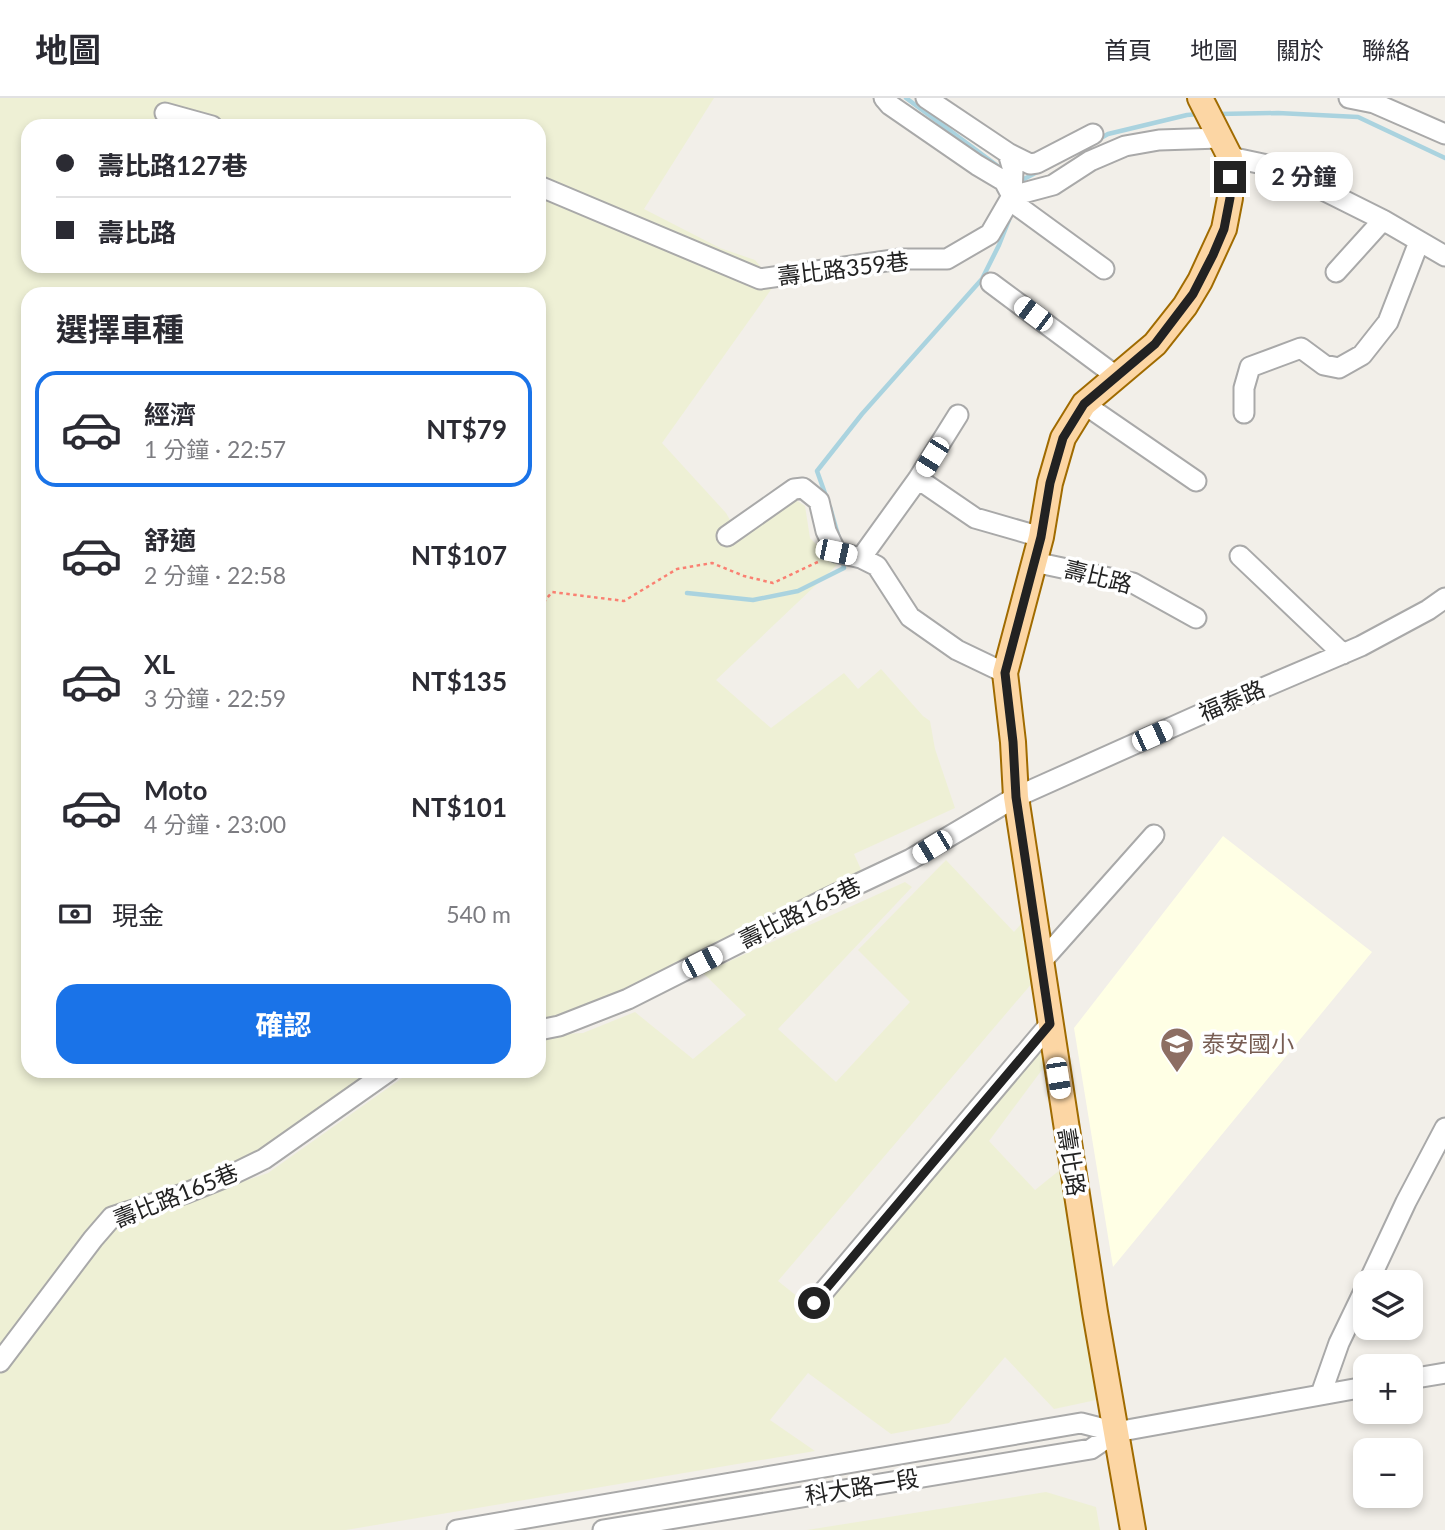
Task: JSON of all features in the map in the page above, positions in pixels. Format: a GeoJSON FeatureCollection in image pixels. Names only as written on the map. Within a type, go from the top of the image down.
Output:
{"type":"FeatureCollection","features":[{"type":"Feature","properties":{"kind":"main road"},"geometry":{"type":"LineString","coordinates":[[1200,98],[1222,141]]}},
{"type":"Feature","properties":{"kind":"main road","name":"壽比路"},"geometry":{"type":"LineString","coordinates":[[1133,1530],[1095,1312],[1016,797],[1005,673],[1041,537],[1050,483],[1063,438],[1084,404],[1155,344],[1185,306],[1224,229],[1230,198],[1222,141]]}},
{"type":"Feature","properties":{"kind":"street"},"geometry":{"type":"LineString","coordinates":[[884,98],[890,105],[1004,181],[1030,164],[1037,163],[1093,134]]}},
{"type":"Feature","properties":{"kind":"street"},"geometry":{"type":"LineString","coordinates":[[926,98],[1011,176],[1053,185],[1090,161],[1125,146],[1159,140],[1222,141],[1383,220],[1445,256]]}},
{"type":"Feature","properties":{"kind":"street"},"geometry":{"type":"LineString","coordinates":[[1349,98],[1374,103],[1445,134]]}},
{"type":"Feature","properties":{"kind":"street"},"geometry":{"type":"LineString","coordinates":[[165,113],[187,119]]}},
{"type":"Feature","properties":{"kind":"street"},"geometry":{"type":"LineString","coordinates":[[1011,176],[1019,207],[1104,269]]}},
{"type":"Feature","properties":{"kind":"street","name":"壽比路359巷"},"geometry":{"type":"LineString","coordinates":[[546,189],[760,279],[900,259],[947,258],[990,234],[1011,176]]}},
{"type":"Feature","properties":{"kind":"street"},"geometry":{"type":"LineString","coordinates":[[1336,272],[1383,220]]}},
{"type":"Feature","properties":{"kind":"street"},"geometry":{"type":"LineString","coordinates":[[1244,413],[1244,388],[1250,367],[1301,348],[1324,365],[1339,368],[1362,355],[1388,322],[1419,242]]}},
{"type":"Feature","properties":{"kind":"street"},"geometry":{"type":"LineString","coordinates":[[991,283],[1116,376]]}},
{"type":"Feature","properties":{"kind":"street"},"geometry":{"type":"LineString","coordinates":[[1084,404],[1196,481]]}},
{"type":"Feature","properties":{"kind":"street"},"geometry":{"type":"LineString","coordinates":[[861,558],[918,479],[958,415]]}},
{"type":"Feature","properties":{"kind":"street"},"geometry":{"type":"LineString","coordinates":[[918,479],[975,518],[1041,537]]}},
{"type":"Feature","properties":{"kind":"street"},"geometry":{"type":"LineString","coordinates":[[727,536],[794,489],[803,488],[820,501],[826,531],[836,552],[861,558],[877,566],[910,617],[957,650],[1005,673]]}},
{"type":"Feature","properties":{"kind":"street"},"geometry":{"type":"LineString","coordinates":[[1240,556],[1343,654]]}},
{"type":"Feature","properties":{"kind":"street","name":"壽比路"},"geometry":{"type":"LineString","coordinates":[[1034,562],[1133,583],[1196,618]]}},
{"type":"Feature","properties":{"kind":"street","name":"福泰路"},"geometry":{"type":"LineString","coordinates":[[1016,797],[1343,654],[1428,610],[1445,598]]}},
{"type":"Feature","properties":{"kind":"street","name":"壽比路165巷"},"geometry":{"type":"LineString","coordinates":[[546,1029],[559,1027],[628,999],[911,859],[1016,797]]}},
{"type":"Feature","properties":{"kind":"street"},"geometry":{"type":"LineString","coordinates":[[1041,962],[1154,835]]}},
{"type":"Feature","properties":{"kind":"street"},"geometry":{"type":"LineString","coordinates":[[814,1303],[1050,1024]]}},
{"type":"Feature","properties":{"kind":"street","name":"壽比路165巷"},"geometry":{"type":"LineString","coordinates":[[0,1362],[112,1217],[186,1193],[264,1159],[379,1078]]}},
{"type":"Feature","properties":{"kind":"street"},"geometry":{"type":"LineString","coordinates":[[1374,1270],[1445,1128]]}},
{"type":"Feature","properties":{"kind":"street"},"geometry":{"type":"LineString","coordinates":[[1321,1394],[1339,1343],[1353,1314]]}},
{"type":"Feature","properties":{"kind":"street"},"geometry":{"type":"LineString","coordinates":[[1423,1377],[1445,1373]]}},
{"type":"Feature","properties":{"kind":"street"},"geometry":{"type":"LineString","coordinates":[[457,1530],[1082,1423],[1116,1432],[1353,1389]]}},
{"type":"Feature","properties":{"kind":"street","name":"科大路一段"},"geometry":{"type":"LineString","coordinates":[[603,1530],[1091,1449],[1116,1432]]}},
{"type":"Feature","properties":{"kind":"path"},"geometry":{"type":"LineString","coordinates":[[546,599],[552,592],[624,601],[677,569],[712,562],[744,576],[773,583],[836,552]]}},
{"type":"Feature","properties":{"kind":"shaded area"},"geometry":{"type":"Polygon","coordinates":[[[0,98],[714,98],[644,209],[720,248],[755,260],[775,284],[662,443],[726,513],[734,527],[793,498],[805,506],[810,538],[837,565],[716,680],[771,728],[844,673],[858,689],[881,669],[930,721],[935,749],[955,808],[854,854],[864,876],[687,964],[546,1022],[546,287],[21,287],[21,1078],[369,1078],[262,1152],[214,1175],[131,1203],[0,1348],[0,98]]]}},
{"type":"Feature","properties":{"kind":"shaded area","name":"泰安國小"},"geometry":{"type":"Polygon","coordinates":[[[1223,836],[1372,952],[1113,1267],[1074,1028],[1223,836]]]}},
{"type":"Feature","properties":{"kind":"shaded area"},"geometry":{"type":"Polygon","coordinates":[[[946,860],[1014,932],[1028,916],[1032,930],[1023,942],[1036,957],[1039,975],[778,1281],[819,1314],[1039,1045],[1047,1063],[989,1141],[1035,1190],[1066,1165],[1101,1399],[1054,1409],[1005,1357],[949,1423],[891,1434],[808,1373],[770,1420],[815,1451],[346,1530],[0,1530],[0,1367],[115,1224],[268,1173],[402,1078],[546,1078],[546,1038],[583,1033],[635,1012],[693,1059],[746,1015],[703,973],[905,882],[912,887],[778,1029],[836,1082],[910,1002],[858,950],[946,860]]]}},
{"type":"Feature","properties":{"kind":"shaded area"},"geometry":{"type":"Polygon","coordinates":[[[1046,1492],[1096,1507],[1100,1530],[807,1530],[1046,1492]]]}},
{"type":"Feature","properties":{"kind":"waterway"},"geometry":{"type":"LineString","coordinates":[[906,98],[999,167]]}},
{"type":"Feature","properties":{"kind":"waterway"},"geometry":{"type":"LineString","coordinates":[[1218,114],[1278,113],[1358,117],[1445,158]]}},
{"type":"Feature","properties":{"kind":"waterway"},"geometry":{"type":"LineString","coordinates":[[1099,139],[1108,134],[1199,114]]}},
{"type":"Feature","properties":{"kind":"waterway"},"geometry":{"type":"LineString","coordinates":[[1024,179],[1039,171]]}},
{"type":"Feature","properties":{"kind":"waterway"},"geometry":{"type":"LineString","coordinates":[[1021,189],[1024,179]]}},
{"type":"Feature","properties":{"kind":"waterway"},"geometry":{"type":"LineString","coordinates":[[827,499],[817,471],[862,414],[982,279],[1009,220]]}},
{"type":"Feature","properties":{"kind":"waterway"},"geometry":{"type":"LineString","coordinates":[[830,507],[838,535]]}},
{"type":"Feature","properties":{"kind":"waterway"},"geometry":{"type":"LineString","coordinates":[[687,593],[753,600],[798,591],[844,568],[842,558]]}},
{"type":"Feature","properties":{"kind":"place","name":"泰安國小"},"geometry":{"type":"Point","coordinates":[1177,1074]}},
{"type":"Feature","properties":{"kind":"route"},"geometry":{"type":"LineString","coordinates":[[814,1303],[1050,1024],[1016,797],[1005,673],[1041,537],[1050,483],[1063,438],[1084,404],[1155,344],[1193,294],[1224,229],[1230,198],[1230,177]]}}]}
